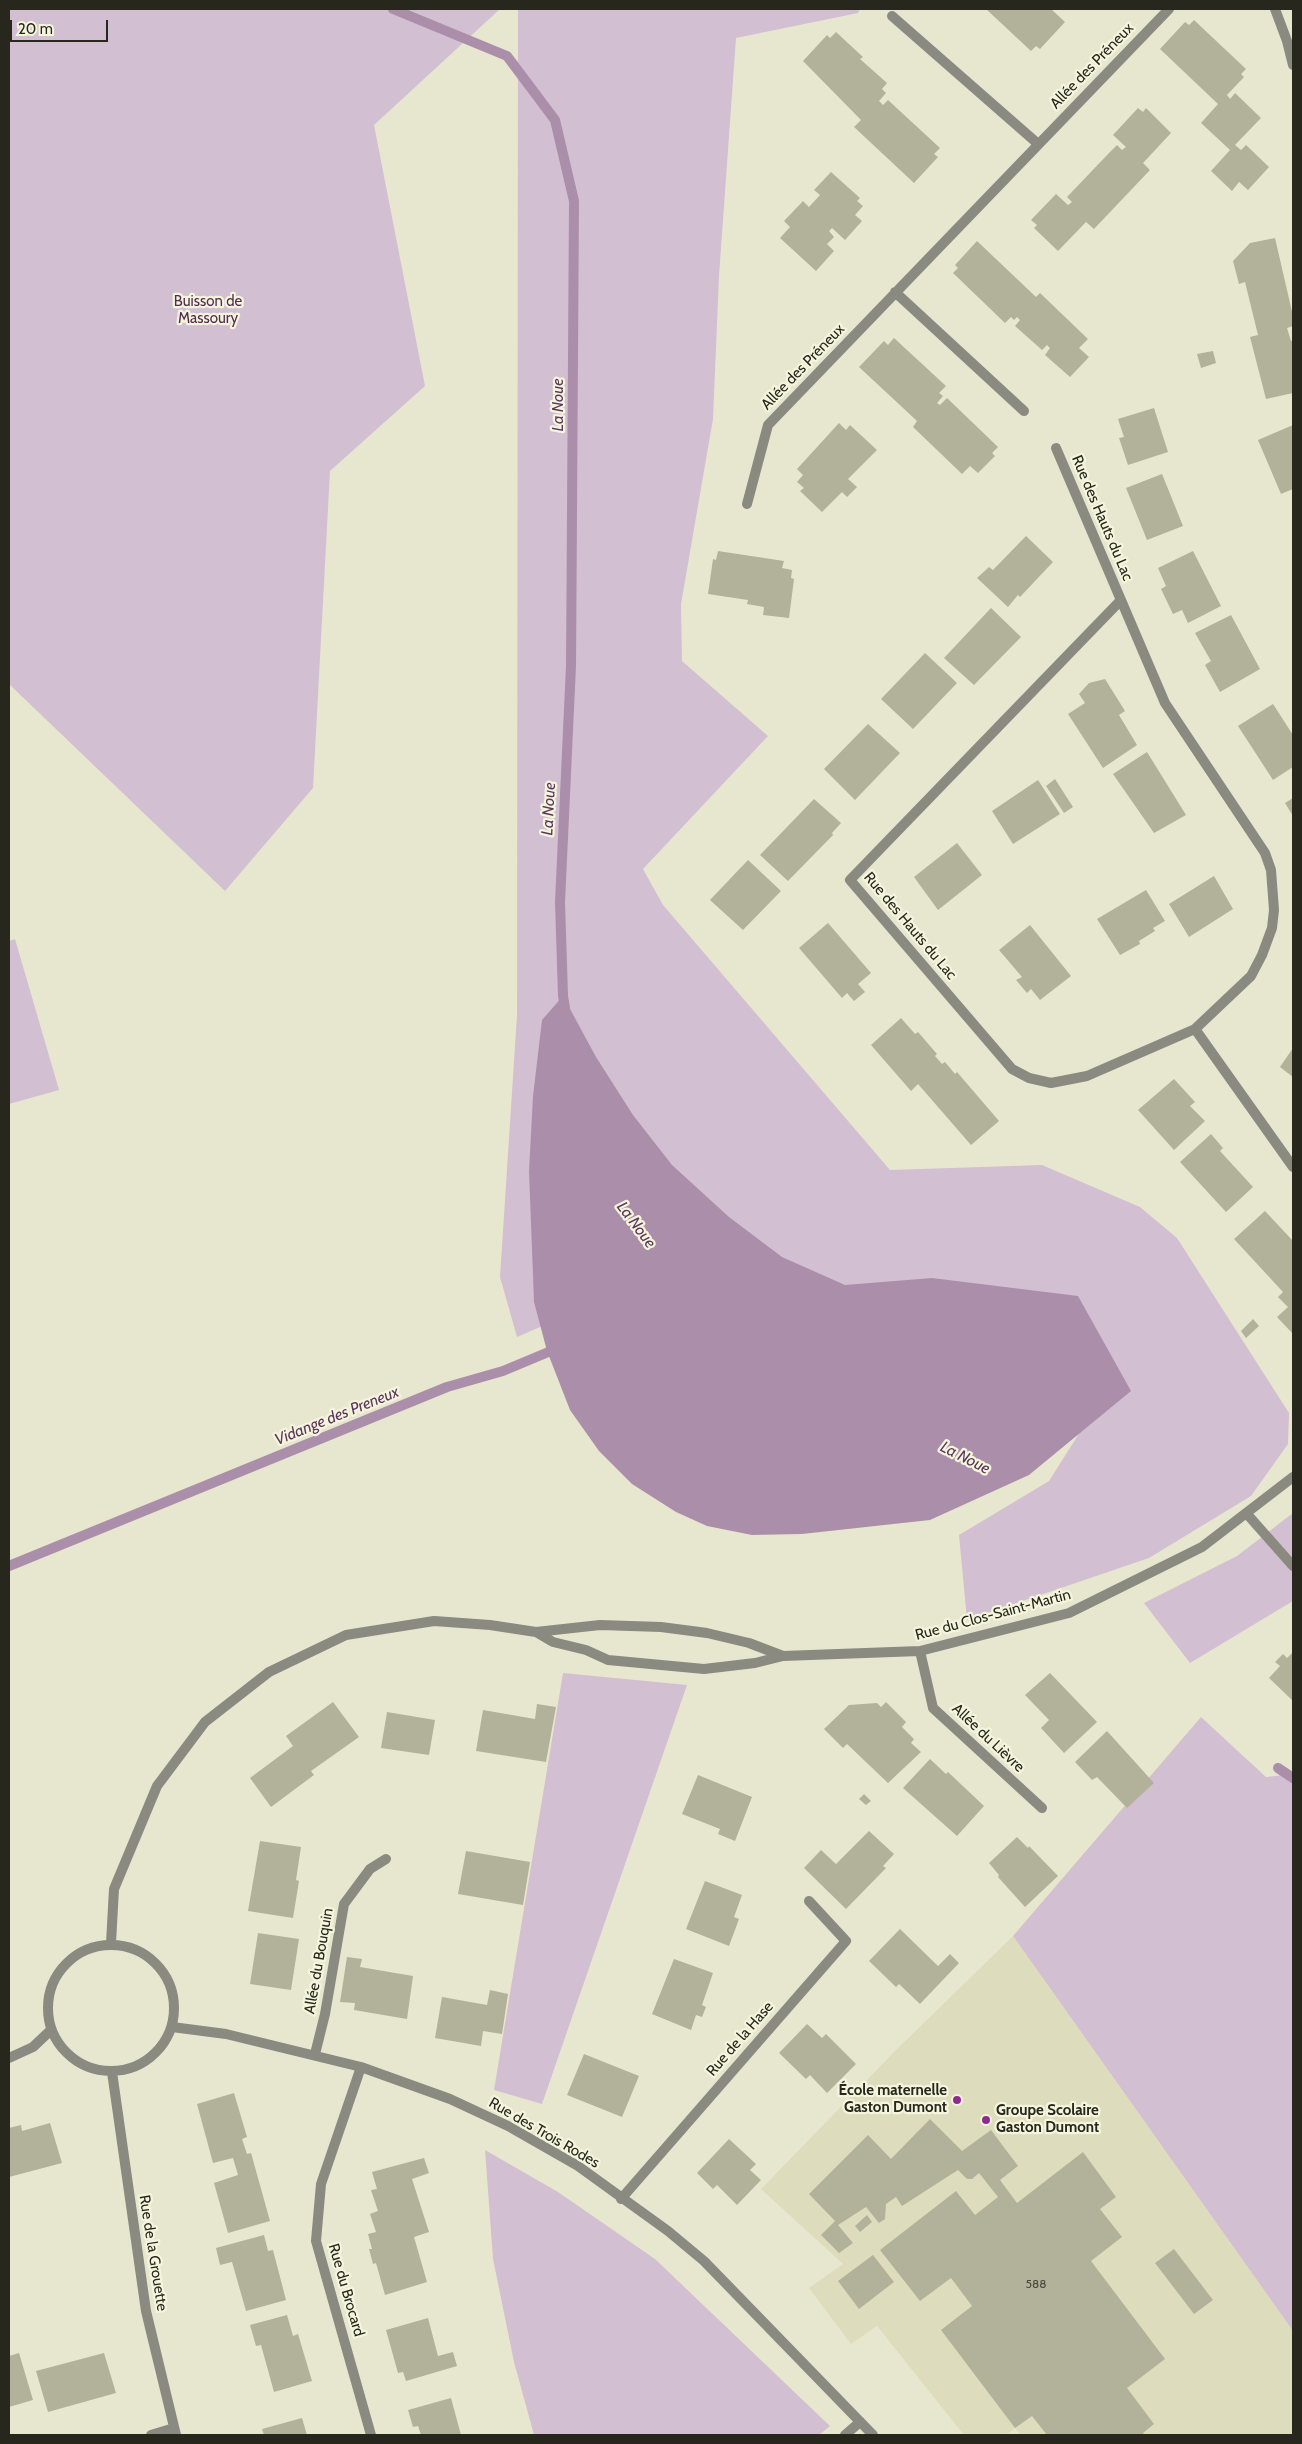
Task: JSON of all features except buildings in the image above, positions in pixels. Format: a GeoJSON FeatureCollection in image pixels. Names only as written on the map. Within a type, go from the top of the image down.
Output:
{"type":"FeatureCollection","features":[{"type":"Feature","properties":{"kind":"street","name":"Allée des Préneux"},"geometry":{"type":"LineString","coordinates":[[746,504],[768,425],[1037,143],[1169,9]]}},
{"type":"Feature","properties":{"kind":"street"},"geometry":{"type":"LineString","coordinates":[[1275,9],[1287,41],[1293,65]]}},
{"type":"Feature","properties":{"kind":"street"},"geometry":{"type":"LineString","coordinates":[[892,16],[1037,143]]}},
{"type":"Feature","properties":{"kind":"street"},"geometry":{"type":"LineString","coordinates":[[895,292],[1024,411]]}},
{"type":"Feature","properties":{"kind":"street","name":"Rue des Hauts du Lac"},"geometry":{"type":"LineString","coordinates":[[1056,448],[1121,600],[1165,703],[1243,817],[1264,853],[1271,870],[1274,910],[1272,928],[1262,955],[1251,976],[1196,1029],[1087,1076],[1051,1083],[1029,1078],[1012,1069],[850,880],[1121,600]]}},
{"type":"Feature","properties":{"kind":"street"},"geometry":{"type":"LineString","coordinates":[[1196,1029],[1293,1167]]}},
{"type":"Feature","properties":{"kind":"street","name":"Rue du Clos-Saint-Martin"},"geometry":{"type":"LineString","coordinates":[[536,1632],[553,1642],[586,1650],[608,1660],[704,1669],[754,1663],[783,1656],[920,1652],[1068,1613],[1202,1547],[1293,1477]]}},
{"type":"Feature","properties":{"kind":"street"},"geometry":{"type":"LineString","coordinates":[[1247,1514],[1293,1566]]}},
{"type":"Feature","properties":{"kind":"street","name":"Rue du Clos-Saint-Martin"},"geometry":{"type":"LineString","coordinates":[[111,1943],[114,1889],[157,1786],[205,1722],[269,1672],[346,1635],[434,1621],[490,1625],[536,1632],[600,1625],[661,1627],[707,1633],[750,1643],[783,1656]]}},
{"type":"Feature","properties":{"kind":"street","name":"Allée du Lièvre"},"geometry":{"type":"LineString","coordinates":[[920,1652],[933,1708],[1042,1808]]}},
{"type":"Feature","properties":{"kind":"street","name":"Allée du Bouquin"},"geometry":{"type":"LineString","coordinates":[[315,2054],[325,2014],[344,1904],[370,1869],[386,1859]]}},
{"type":"Feature","properties":{"kind":"street","name":"Rue de la Hase"},"geometry":{"type":"LineString","coordinates":[[621,2199],[846,1941],[809,1901]]}},
{"type":"Feature","properties":{"kind":"street"},"geometry":{"type":"LineString","coordinates":[[111,1943],[141,1952],[158,1965],[170,1984],[175,2005],[172,2027],[164,2045],[150,2059],[132,2069],[112,2072],[93,2070],[75,2061],[60,2048],[51,2030],[47,2011],[49,1997],[58,1973],[72,1958],[86,1950],[111,1943]]}},
{"type":"Feature","properties":{"kind":"street","name":"Rue des Trois Rodes"},"geometry":{"type":"LineString","coordinates":[[172,2027],[226,2034],[315,2054],[361,2067],[450,2099],[508,2126],[578,2166],[621,2199],[668,2231],[704,2261],[873,2435]]}},
{"type":"Feature","properties":{"kind":"street"},"geometry":{"type":"LineString","coordinates":[[9,2058],[34,2047],[51,2030]]}},
{"type":"Feature","properties":{"kind":"street","name":"Rue du Brocard"},"geometry":{"type":"LineString","coordinates":[[361,2067],[321,2184],[316,2241],[371,2435]]}},
{"type":"Feature","properties":{"kind":"street","name":"Rue de la Grouette"},"geometry":{"type":"LineString","coordinates":[[112,2072],[146,2311],[175,2432]]}},
{"type":"Feature","properties":{"kind":"street"},"geometry":{"type":"LineString","coordinates":[[845,2435],[860,2422]]}},
{"type":"Feature","properties":{"kind":"street"},"geometry":{"type":"LineString","coordinates":[[151,2435],[175,2432]]}},
{"type":"Feature","properties":{"kind":"shaded area","name":"Groupe Scolaire Gaston Dumont"},"geometry":{"type":"Polygon","coordinates":[[[1013,1936],[1293,2331],[1293,2435],[1021,2435],[1015,2428],[1006,2435],[964,2435],[877,2326],[851,2344],[809,2288],[843,2264],[761,2189],[896,2050],[1013,1936]]]}},
{"type":"Feature","properties":{"kind":"green space","name":"Buisson de Massoury"},"geometry":{"type":"Polygon","coordinates":[[[9,9],[500,9],[374,125],[425,386],[330,471],[313,788],[225,891],[9,684],[9,9]]]}},
{"type":"Feature","properties":{"kind":"green space"},"geometry":{"type":"Polygon","coordinates":[[[518,9],[860,9],[858,13],[736,38],[719,276],[713,419],[681,604],[682,661],[768,736],[643,869],[663,905],[890,1170],[1042,1165],[1140,1207],[1177,1238],[1289,1413],[1288,1444],[1251,1496],[1149,1558],[967,1620],[959,1535],[1049,1481],[1104,1394],[575,1312],[517,1337],[500,1277],[517,1015],[518,9]]]}},
{"type":"Feature","properties":{"kind":"green space"},"geometry":{"type":"Polygon","coordinates":[[[15,939],[59,1090],[9,1104],[9,941],[15,939]]]}},
{"type":"Feature","properties":{"kind":"green space"},"geometry":{"type":"Polygon","coordinates":[[[1293,1513],[1293,1601],[1190,1663],[1144,1603],[1237,1556],[1293,1513]]]}},
{"type":"Feature","properties":{"kind":"green space"},"geometry":{"type":"Polygon","coordinates":[[[563,1673],[687,1685],[542,2104],[494,2090],[563,1673]]]}},
{"type":"Feature","properties":{"kind":"green space"},"geometry":{"type":"Polygon","coordinates":[[[1201,1717],[1266,1777],[1293,1774],[1293,2331],[1013,1936],[1201,1717]]]}},
{"type":"Feature","properties":{"kind":"green space"},"geometry":{"type":"Polygon","coordinates":[[[485,2150],[558,2192],[655,2259],[830,2426],[819,2435],[534,2435],[514,2362],[493,2259],[485,2150]]]}},
{"type":"Feature","properties":{"kind":"water"},"geometry":{"type":"Polygon","coordinates":[[[563,996],[596,1057],[633,1115],[672,1165],[729,1217],[782,1257],[845,1285],[932,1278],[1078,1296],[1131,1391],[1029,1475],[930,1520],[802,1534],[752,1535],[707,1526],[676,1512],[632,1484],[599,1451],[570,1410],[547,1351],[534,1302],[529,1171],[533,1096],[542,1020],[563,996]]]}},
{"type":"Feature","properties":{"kind":"waterway","name":"La Noue"},"geometry":{"type":"LineString","coordinates":[[393,9],[507,56],[555,120],[574,201],[571,666],[560,902],[565,1008]]}},
{"type":"Feature","properties":{"kind":"waterway","name":"Vidange des Preneux"},"geometry":{"type":"LineString","coordinates":[[9,1566],[447,1387],[503,1371],[558,1348]]}},
{"type":"Feature","properties":{"kind":"waterway","name":"La Noue"},"geometry":{"type":"LineString","coordinates":[[1278,1768],[1293,1778]]}},
{"type":"Feature","properties":{"kind":"place","name":"École maternelle Gaston Dumont"},"geometry":{"type":"Point","coordinates":[957,2100]}},
{"type":"Feature","properties":{"kind":"place","name":"Groupe Scolaire Gaston Dumont"},"geometry":{"type":"Point","coordinates":[986,2120]}}]}
